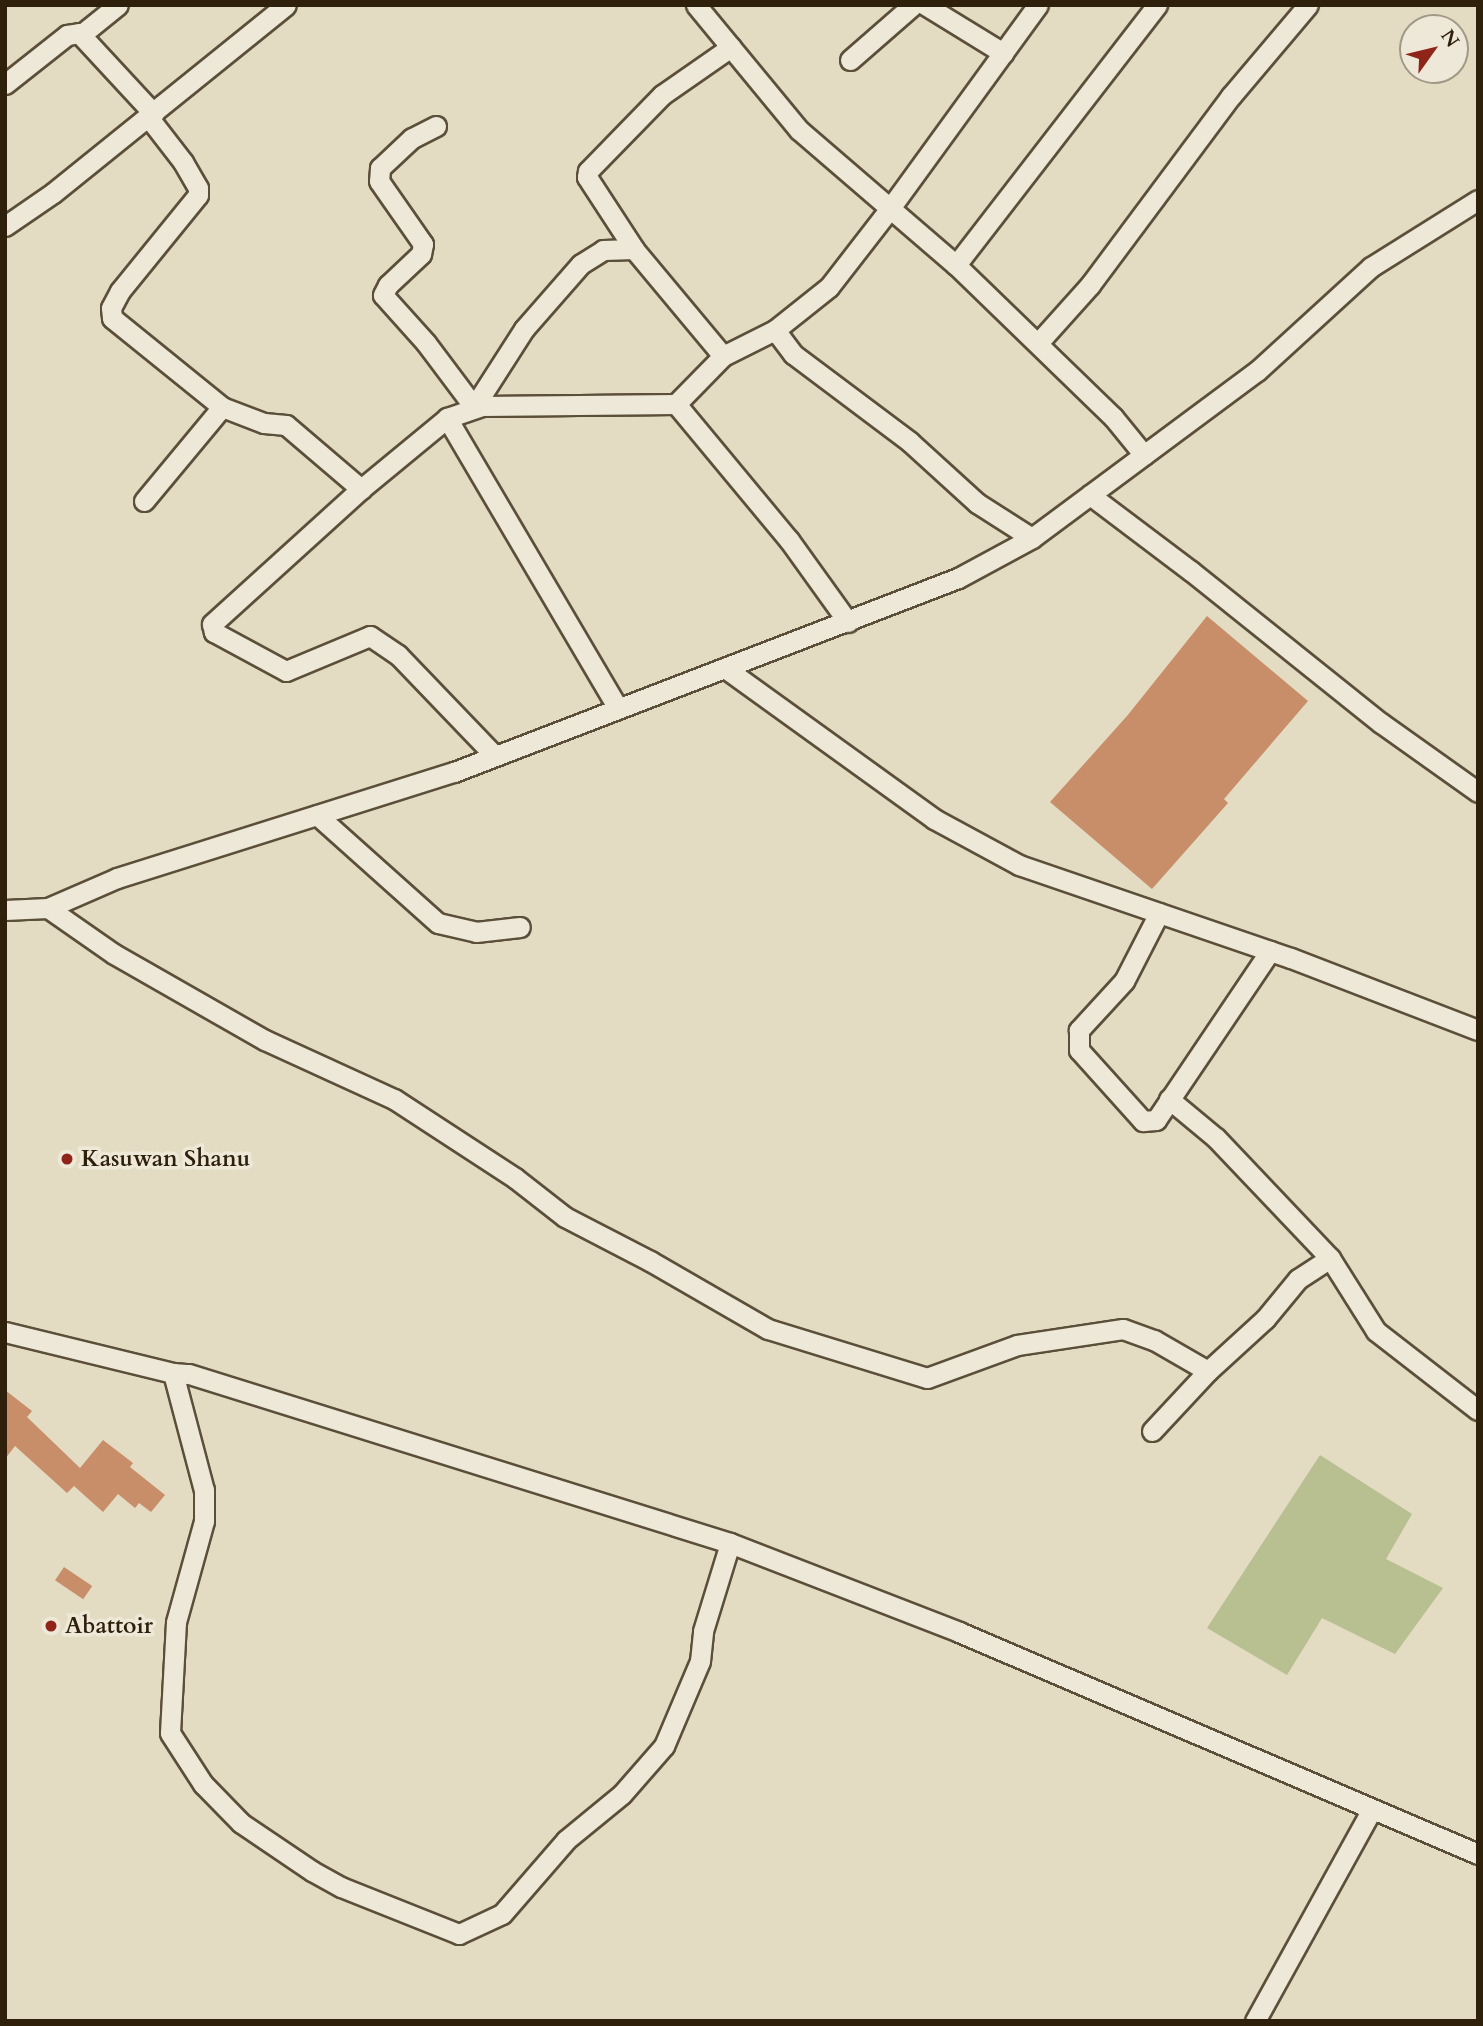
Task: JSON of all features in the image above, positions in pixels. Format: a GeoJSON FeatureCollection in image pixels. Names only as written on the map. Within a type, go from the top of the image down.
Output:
{"type":"FeatureCollection","features":[{"type":"Feature","properties":{"kind":"street"},"geometry":{"type":"LineString","coordinates":[[8,75],[67,35],[82,34],[118,5]]}},
{"type":"Feature","properties":{"kind":"street"},"geometry":{"type":"LineString","coordinates":[[696,5],[799,130],[957,265],[1113,417],[1144,455]]}},
{"type":"Feature","properties":{"kind":"street"},"geometry":{"type":"LineString","coordinates":[[850,60],[913,5]]}},
{"type":"Feature","properties":{"kind":"street"},"geometry":{"type":"LineString","coordinates":[[925,5],[1003,53]]}},
{"type":"Feature","properties":{"kind":"street"},"geometry":{"type":"LineString","coordinates":[[495,756],[398,655],[370,636],[286,671],[235,644],[212,627],[221,614],[361,489],[447,418],[474,407],[676,404],[723,356],[775,330],[829,287],[891,207],[1038,5]]}},
{"type":"Feature","properties":{"kind":"street"},"geometry":{"type":"LineString","coordinates":[[957,265],[1157,5]]}},
{"type":"Feature","properties":{"kind":"street"},"geometry":{"type":"LineString","coordinates":[[1038,343],[1090,285],[1231,96],[1308,5]]}},
{"type":"Feature","properties":{"kind":"street"},"geometry":{"type":"LineString","coordinates":[[5,226],[54,193],[151,116],[276,8]]}},
{"type":"Feature","properties":{"kind":"street"},"geometry":{"type":"LineString","coordinates":[[82,34],[151,116],[198,188],[195,202],[142,260],[120,291],[111,308],[112,318],[222,407],[264,423],[286,425],[361,489]]}},
{"type":"Feature","properties":{"kind":"street"},"geometry":{"type":"LineString","coordinates":[[723,356],[634,249],[590,185],[588,171],[662,95],[731,47]]}},
{"type":"Feature","properties":{"kind":"street"},"geometry":{"type":"LineString","coordinates":[[436,126],[412,138],[380,168],[379,181],[422,244],[421,254],[388,285],[383,295],[426,343],[474,407]]}},
{"type":"Feature","properties":{"kind":"street"},"geometry":{"type":"LineString","coordinates":[[5,910],[48,908],[117,878],[495,756],[958,578],[1032,538],[1257,371],[1371,267],[1478,200]]}},
{"type":"Feature","properties":{"kind":"street"},"geometry":{"type":"LineString","coordinates":[[474,407],[524,329],[581,264],[603,250],[634,249]]}},
{"type":"Feature","properties":{"kind":"street"},"geometry":{"type":"LineString","coordinates":[[775,330],[793,355],[910,442],[977,503],[1032,538]]}},
{"type":"Feature","properties":{"kind":"street"},"geometry":{"type":"LineString","coordinates":[[676,404],[789,540],[848,622]]}},
{"type":"Feature","properties":{"kind":"street"},"geometry":{"type":"LineString","coordinates":[[144,501],[222,407]]}},
{"type":"Feature","properties":{"kind":"street"},"geometry":{"type":"LineString","coordinates":[[447,418],[618,708]]}},
{"type":"Feature","properties":{"kind":"street"},"geometry":{"type":"LineString","coordinates":[[1090,495],[1191,571],[1381,723],[1478,792]]}},
{"type":"Feature","properties":{"kind":"street"},"geometry":{"type":"LineString","coordinates":[[725,668],[934,819],[1018,865],[1270,951],[1478,1030]]}},
{"type":"Feature","properties":{"kind":"street"},"geometry":{"type":"LineString","coordinates":[[317,815],[438,923],[476,932],[520,927]]}},
{"type":"Feature","properties":{"kind":"street"},"geometry":{"type":"LineString","coordinates":[[48,908],[114,954],[265,1040],[394,1099],[515,1178],[565,1217],[650,1261],[768,1328],[927,1378],[1017,1345],[1123,1329],[1154,1340],[1208,1371]]}},
{"type":"Feature","properties":{"kind":"street"},"geometry":{"type":"LineString","coordinates":[[1158,913],[1144,946],[1124,981],[1079,1030],[1079,1050],[1143,1121],[1156,1120],[1270,951]]}},
{"type":"Feature","properties":{"kind":"street"},"geometry":{"type":"LineString","coordinates":[[1169,1099],[1216,1138],[1330,1258],[1376,1331],[1478,1409]]}},
{"type":"Feature","properties":{"kind":"street"},"geometry":{"type":"LineString","coordinates":[[1152,1432],[1208,1371],[1265,1318],[1298,1279],[1330,1258]]}},
{"type":"Feature","properties":{"kind":"street"},"geometry":{"type":"LineString","coordinates":[[5,1332],[173,1374],[189,1374],[730,1543],[959,1632],[1478,1854]]}},
{"type":"Feature","properties":{"kind":"street"},"geometry":{"type":"LineString","coordinates":[[173,1374],[204,1490],[204,1510],[176,1622],[169,1697],[170,1733],[203,1784],[241,1823],[312,1871],[341,1887],[459,1934],[502,1914],[566,1840],[622,1794],[664,1746],[700,1661],[703,1631],[730,1543]]}},
{"type":"Feature","properties":{"kind":"street"},"geometry":{"type":"LineString","coordinates":[[1255,2021],[1372,1809]]}},
{"type":"Feature","properties":{"kind":"green space"},"geometry":{"type":"Polygon","coordinates":[[[1320,1455],[1412,1514],[1386,1559],[1443,1588],[1395,1654],[1322,1618],[1287,1675],[1207,1628],[1320,1455]]]}},
{"type":"Feature","properties":{"kind":"building"},"geometry":{"type":"Polygon","coordinates":[[[1207,616],[1308,701],[1224,799],[1228,803],[1152,889],[1050,802],[1127,716],[1207,616]]]}},
{"type":"Feature","properties":{"kind":"building"},"geometry":{"type":"Polygon","coordinates":[[[5,1390],[32,1411],[27,1417],[80,1468],[103,1440],[133,1463],[130,1467],[165,1495],[151,1512],[139,1503],[135,1508],[118,1494],[103,1512],[74,1486],[67,1493],[15,1446],[5,1459],[5,1390]]]}},
{"type":"Feature","properties":{"kind":"building"},"geometry":{"type":"Polygon","coordinates":[[[64,1567],[92,1586],[83,1599],[55,1580],[64,1567]]]}},
{"type":"Feature","properties":{"kind":"place","name":"Kasuwan Shanu"},"geometry":{"type":"Point","coordinates":[67,1159]}},
{"type":"Feature","properties":{"kind":"place","name":"Abattoir"},"geometry":{"type":"Point","coordinates":[51,1626]}}]}
